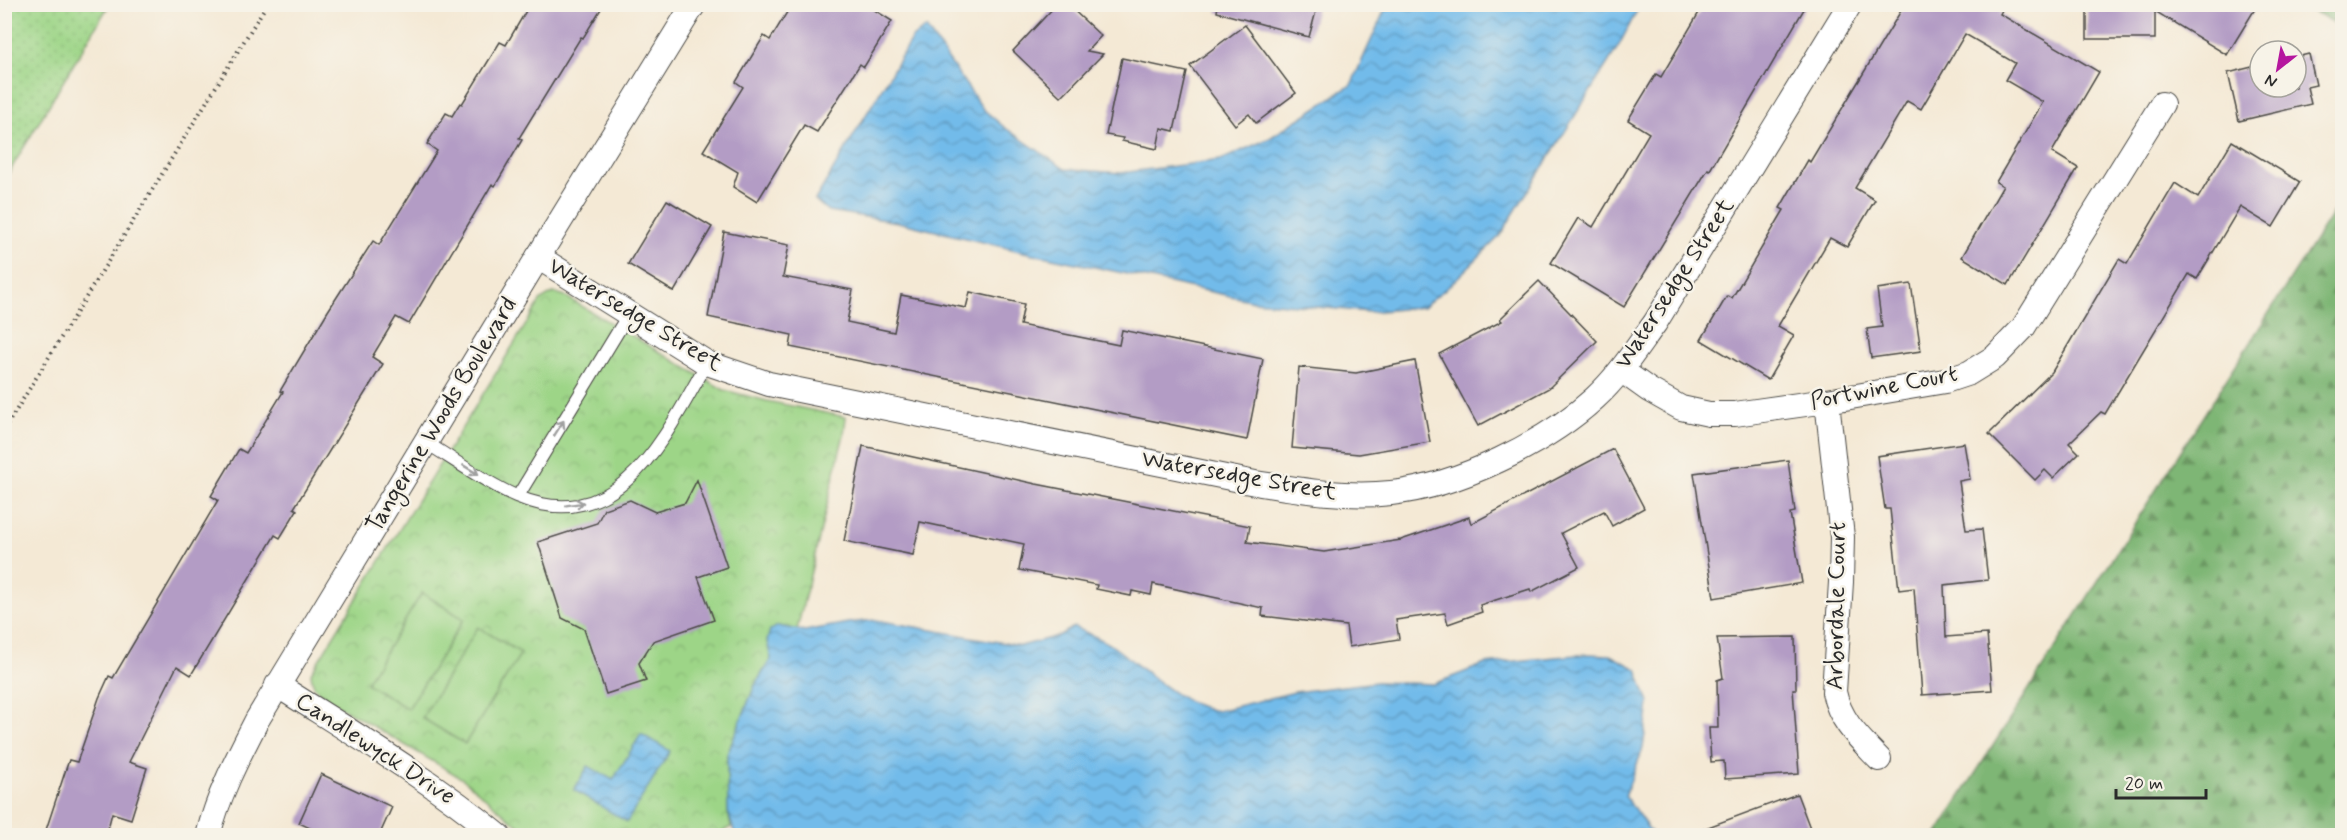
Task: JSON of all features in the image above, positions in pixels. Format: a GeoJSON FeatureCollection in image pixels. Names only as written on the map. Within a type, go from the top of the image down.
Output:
{"type":"FeatureCollection","features":[{"type":"Feature","properties":{"kind":"street","name":"Tangerine Woods Boulevard"},"geometry":{"type":"LineString","coordinates":[[208,836],[213,817],[235,763],[277,686],[694,4]]}},
{"type":"Feature","properties":{"kind":"street","name":"Watersedge Street"},"geometry":{"type":"LineString","coordinates":[[538,257],[707,363],[737,375],[780,387],[1255,483],[1303,491],[1348,494],[1403,491],[1437,483],[1487,465],[1529,444],[1566,422],[1596,397],[1622,370],[1654,323],[1850,4]]}},
{"type":"Feature","properties":{"kind":"street","name":"Portwine Court"},"geometry":{"type":"LineString","coordinates":[[1622,370],[1649,390],[1681,408],[1709,414],[1735,414],[1827,401],[1945,381],[1969,373],[1995,357],[2024,328],[2162,104]]}},
{"type":"Feature","properties":{"kind":"street","name":"Arbordale Court"},"geometry":{"type":"LineString","coordinates":[[1827,401],[1842,537],[1834,692],[1838,709],[1846,725],[1879,759]]}},
{"type":"Feature","properties":{"kind":"street","name":"Candlewyck Drive"},"geometry":{"type":"LineString","coordinates":[[277,686],[426,781],[470,811],[499,836]]}},
{"type":"Feature","properties":{"kind":"lane"},"geometry":{"type":"LineString","coordinates":[[518,496],[628,315]]}},
{"type":"Feature","properties":{"kind":"lane"},"geometry":{"type":"LineString","coordinates":[[425,442],[518,496],[547,504],[571,506],[589,501],[621,486],[634,476],[663,439],[707,363]]}},
{"type":"Feature","properties":{"kind":"path"},"geometry":{"type":"LineString","coordinates":[[4,429],[267,4]]}},
{"type":"Feature","properties":{"kind":"green space"},"geometry":{"type":"Polygon","coordinates":[[[4,5],[109,5],[5,179],[4,5]]]}},
{"type":"Feature","properties":{"kind":"green space"},"geometry":{"type":"Polygon","coordinates":[[[2297,5],[2342,5],[2342,30],[2321,15],[2297,5]]]}},
{"type":"Feature","properties":{"kind":"green space"},"geometry":{"type":"Polygon","coordinates":[[[2342,198],[2342,835],[1936,835],[2342,198]]]}},
{"type":"Feature","properties":{"kind":"green space"},"geometry":{"type":"Polygon","coordinates":[[[553,293],[563,295],[724,390],[846,417],[844,434],[797,630],[778,626],[767,641],[771,659],[755,685],[727,755],[728,812],[731,827],[716,835],[529,835],[463,779],[327,699],[317,691],[312,681],[311,673],[541,300],[553,293]]]}},
{"type":"Feature","properties":{"kind":"green space"},"geometry":{"type":"Polygon","coordinates":[[[422,593],[464,619],[408,709],[366,683],[422,593]]]}},
{"type":"Feature","properties":{"kind":"green space"},"geometry":{"type":"Polygon","coordinates":[[[478,627],[521,653],[465,744],[422,718],[478,627]]]}},
{"type":"Feature","properties":{"kind":"water"},"geometry":{"type":"Polygon","coordinates":[[[1387,5],[1640,5],[1618,47],[1499,237],[1449,286],[1423,307],[1369,312],[1254,301],[1024,252],[898,222],[828,211],[815,200],[912,38],[926,28],[983,109],[1004,127],[1065,169],[1121,173],[1221,160],[1270,138],[1351,85],[1387,5]]]}},
{"type":"Feature","properties":{"kind":"water"},"geometry":{"type":"Polygon","coordinates":[[[876,620],[1021,646],[1058,636],[1074,627],[1111,645],[1161,684],[1188,701],[1217,711],[1295,692],[1377,682],[1434,684],[1485,664],[1587,654],[1610,655],[1637,669],[1649,703],[1643,748],[1625,796],[1653,835],[1195,836],[1176,833],[1143,836],[735,835],[728,812],[727,755],[755,685],[771,659],[767,641],[770,630],[778,626],[805,631],[876,620]]]}},
{"type":"Feature","properties":{"kind":"water"},"geometry":{"type":"Polygon","coordinates":[[[641,734],[670,751],[627,822],[574,790],[588,766],[613,780],[641,734]]]}},
{"type":"Feature","properties":{"kind":"building"},"geometry":{"type":"Polygon","coordinates":[[[530,4],[604,4],[519,138],[522,140],[495,186],[492,184],[409,324],[396,317],[372,357],[383,364],[294,508],[297,510],[280,538],[275,535],[191,675],[177,666],[129,762],[147,768],[131,819],[112,813],[106,836],[44,836],[69,760],[77,762],[109,676],[113,678],[218,500],[211,496],[239,449],[246,453],[328,311],[373,241],[379,245],[437,151],[427,144],[446,113],[452,116],[460,103],[462,104],[500,42],[506,45],[530,4]]]}},
{"type":"Feature","properties":{"kind":"building"},"geometry":{"type":"Polygon","coordinates":[[[792,4],[865,4],[892,21],[864,67],[860,64],[817,132],[804,125],[757,202],[733,187],[738,172],[703,151],[743,87],[736,82],[764,36],[770,40],[792,4]]]}},
{"type":"Feature","properties":{"kind":"building"},"geometry":{"type":"Polygon","coordinates":[[[1057,4],[1067,4],[1101,36],[1087,51],[1103,54],[1061,97],[1013,51],[1057,4]]]}},
{"type":"Feature","properties":{"kind":"building"},"geometry":{"type":"Polygon","coordinates":[[[1218,4],[1318,4],[1309,37],[1217,12],[1218,4]]]}},
{"type":"Feature","properties":{"kind":"building"},"geometry":{"type":"Polygon","coordinates":[[[1704,4],[1807,4],[1710,170],[1708,169],[1624,307],[1551,263],[1578,218],[1593,227],[1649,133],[1628,120],[1656,74],[1661,77],[1704,4]]]}},
{"type":"Feature","properties":{"kind":"building"},"geometry":{"type":"Polygon","coordinates":[[[1905,4],[2005,4],[2000,14],[2099,72],[2052,152],[2078,168],[2008,285],[1962,257],[2003,186],[1996,182],[2043,102],[2005,80],[2015,63],[1965,34],[1921,109],[1907,101],[1855,188],[1875,200],[1847,247],[1830,238],[1778,326],[1794,335],[1768,380],[1701,340],[1727,296],[1732,298],[1784,210],[1780,208],[1808,160],[1810,162],[1905,4]]]}},
{"type":"Feature","properties":{"kind":"building"},"geometry":{"type":"Polygon","coordinates":[[[2102,4],[2258,4],[2227,55],[2155,11],[2155,39],[2087,39],[2087,8],[2102,8],[2102,4]]]}},
{"type":"Feature","properties":{"kind":"building"},"geometry":{"type":"Polygon","coordinates":[[[1245,25],[1296,93],[1256,123],[1249,114],[1235,125],[1190,66],[1245,25]]]}},
{"type":"Feature","properties":{"kind":"building"},"geometry":{"type":"Polygon","coordinates":[[[2308,54],[2316,85],[2308,87],[2308,54]]]}},
{"type":"Feature","properties":{"kind":"building"},"geometry":{"type":"Polygon","coordinates":[[[1122,58],[1187,72],[1174,131],[1161,128],[1157,149],[1106,135],[1122,58]]]}},
{"type":"Feature","properties":{"kind":"building"},"geometry":{"type":"Polygon","coordinates":[[[2248,68],[2248,99],[2308,99],[2308,91],[2311,104],[2239,121],[2228,73],[2248,68]]]}},
{"type":"Feature","properties":{"kind":"building"},"geometry":{"type":"Polygon","coordinates":[[[2232,141],[2300,182],[2273,227],[2240,207],[2197,279],[2189,274],[2105,414],[2101,412],[2069,443],[2079,453],[2053,478],[2045,470],[2035,480],[1989,434],[2052,372],[2119,259],[2127,264],[2175,183],[2198,198],[2232,141]]]}},
{"type":"Feature","properties":{"kind":"building"},"geometry":{"type":"Polygon","coordinates":[[[667,200],[712,227],[674,292],[628,264],[667,200]]]}},
{"type":"Feature","properties":{"kind":"building"},"geometry":{"type":"Polygon","coordinates":[[[724,232],[789,245],[783,277],[853,290],[847,322],[894,332],[901,295],[966,308],[970,292],[1024,304],[1020,325],[1119,345],[1122,330],[1263,359],[1247,440],[790,347],[792,335],[708,317],[724,232]]]}},
{"type":"Feature","properties":{"kind":"building"},"geometry":{"type":"Polygon","coordinates":[[[1539,281],[1597,341],[1549,388],[1478,426],[1439,354],[1502,321],[1500,319],[1539,281]]]}},
{"type":"Feature","properties":{"kind":"building"},"geometry":{"type":"Polygon","coordinates":[[[1911,284],[1921,351],[1871,358],[1867,329],[1882,327],[1877,289],[1911,284]]]}},
{"type":"Feature","properties":{"kind":"building"},"geometry":{"type":"Polygon","coordinates":[[[1415,361],[1430,442],[1359,454],[1292,448],[1299,367],[1356,373],[1415,361]]]}},
{"type":"Feature","properties":{"kind":"building"},"geometry":{"type":"Polygon","coordinates":[[[1964,443],[1970,479],[1959,481],[1966,530],[1982,529],[1988,580],[1944,585],[1946,637],[1987,634],[1992,690],[1922,695],[1914,588],[1899,590],[1890,509],[1885,509],[1877,456],[1964,443]]]}},
{"type":"Feature","properties":{"kind":"building"},"geometry":{"type":"Polygon","coordinates":[[[863,446],[1036,484],[1250,526],[1247,542],[1324,552],[1401,540],[1469,517],[1471,524],[1613,449],[1644,508],[1612,526],[1604,511],[1561,533],[1579,567],[1531,592],[1530,589],[1480,605],[1482,612],[1448,624],[1445,613],[1396,620],[1399,639],[1349,647],[1346,626],[1262,616],[1263,608],[1153,584],[1151,595],[1132,591],[1131,596],[1096,589],[1097,585],[1019,570],[1024,544],[920,522],[913,555],[844,541],[863,446]]]}},
{"type":"Feature","properties":{"kind":"building"},"geometry":{"type":"Polygon","coordinates":[[[1788,460],[1795,512],[1790,513],[1802,583],[1714,598],[1694,473],[1788,460]]]}},
{"type":"Feature","properties":{"kind":"building"},"geometry":{"type":"Polygon","coordinates":[[[697,480],[727,567],[698,577],[714,620],[653,641],[639,663],[646,681],[606,694],[584,629],[562,618],[538,542],[597,523],[604,509],[630,500],[655,512],[685,503],[697,480]]]}},
{"type":"Feature","properties":{"kind":"building"},"geometry":{"type":"Polygon","coordinates":[[[1795,637],[1796,689],[1793,689],[1799,774],[1725,779],[1724,761],[1711,762],[1709,728],[1718,728],[1717,680],[1723,678],[1717,638],[1795,637]]]}},
{"type":"Feature","properties":{"kind":"building"},"geometry":{"type":"Polygon","coordinates":[[[321,774],[392,807],[379,836],[327,836],[299,823],[321,774]]]}},
{"type":"Feature","properties":{"kind":"building"},"geometry":{"type":"Polygon","coordinates":[[[1797,794],[1813,836],[1692,836],[1692,833],[1797,794]]]}}]}
